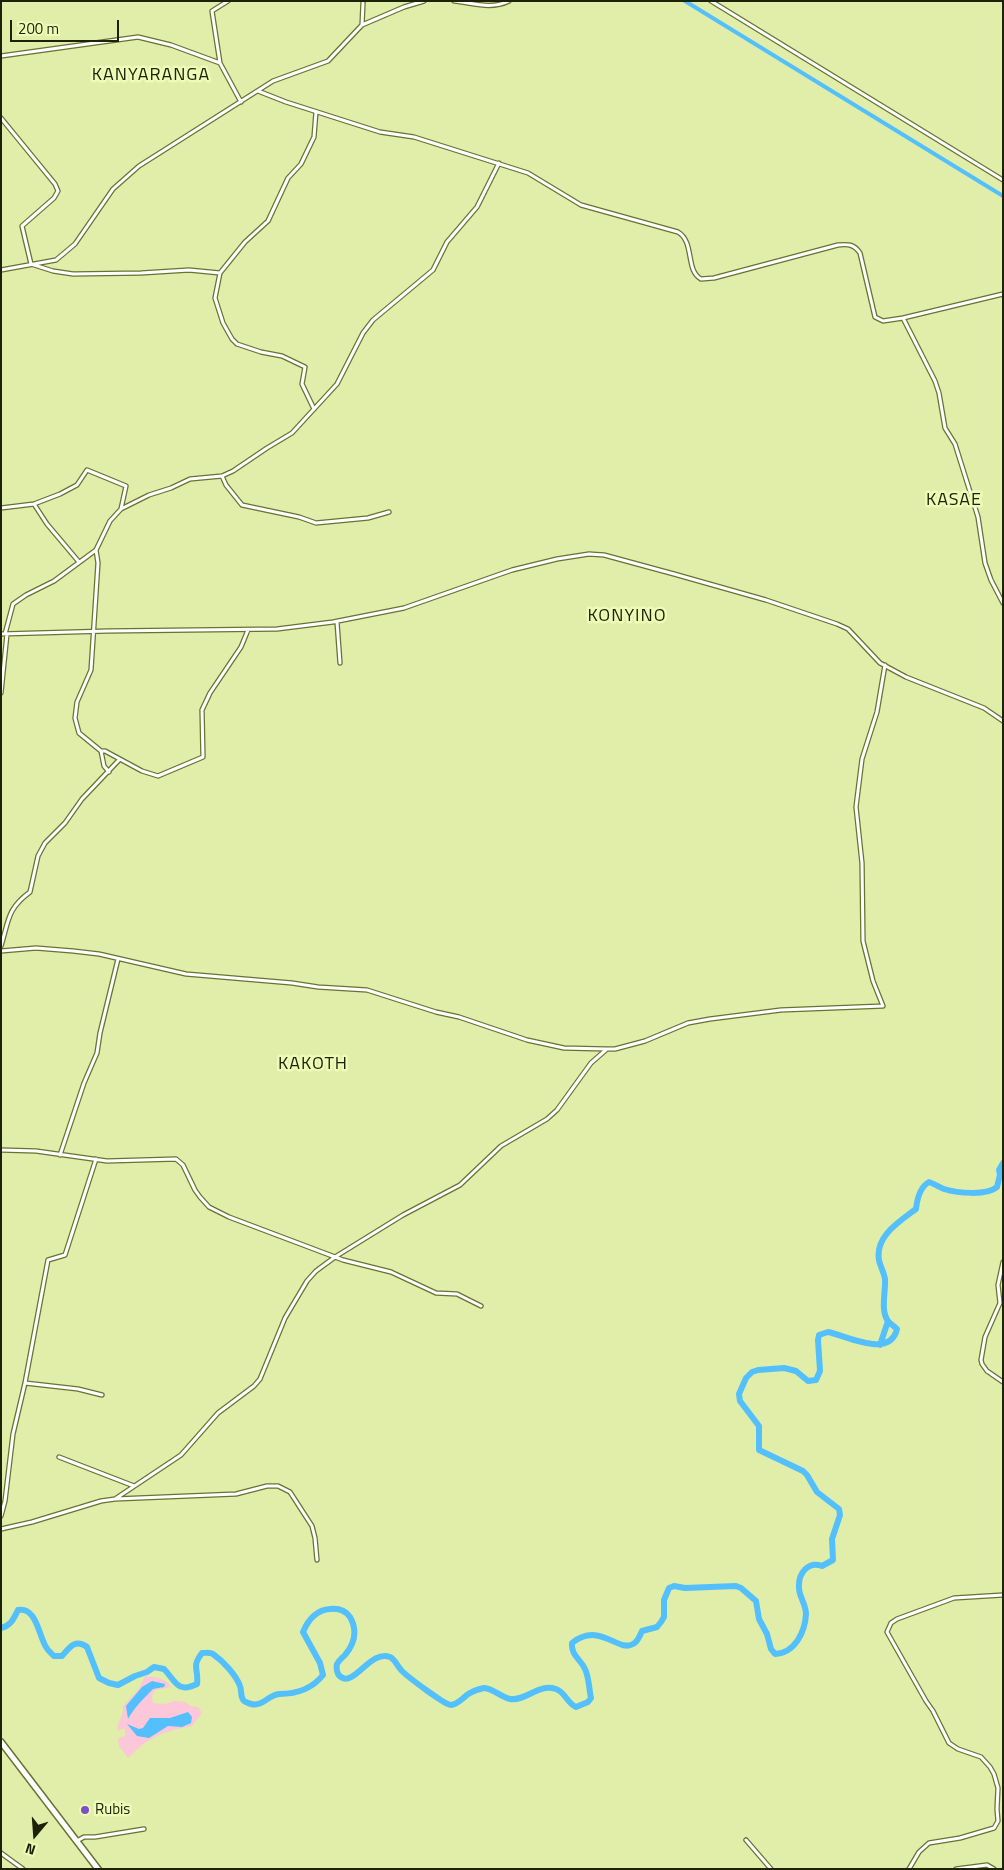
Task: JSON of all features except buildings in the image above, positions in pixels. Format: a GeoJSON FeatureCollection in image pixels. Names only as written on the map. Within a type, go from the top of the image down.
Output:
{"type":"FeatureCollection","features":[{"type":"Feature","properties":{"kind":"highway"},"geometry":{"type":"LineString","coordinates":[[1,1742],[98,1869]]}},
{"type":"Feature","properties":{"kind":"street"},"geometry":{"type":"LineString","coordinates":[[228,1],[212,11],[220,63],[241,102]]}},
{"type":"Feature","properties":{"kind":"street"},"geometry":{"type":"LineString","coordinates":[[1,270],[56,260],[76,244],[113,189],[139,166],[273,81],[328,61],[362,25],[404,7],[424,1]]}},
{"type":"Feature","properties":{"kind":"street"},"geometry":{"type":"LineString","coordinates":[[454,1],[494,6],[509,1]]}},
{"type":"Feature","properties":{"kind":"street"},"geometry":{"type":"LineString","coordinates":[[711,1],[1003,180]]}},
{"type":"Feature","properties":{"kind":"street"},"geometry":{"type":"LineString","coordinates":[[362,25],[363,3]]}},
{"type":"Feature","properties":{"kind":"street"},"geometry":{"type":"LineString","coordinates":[[1,56],[138,37],[171,45],[220,63]]}},
{"type":"Feature","properties":{"kind":"street"},"geometry":{"type":"LineString","coordinates":[[258,91],[286,102],[380,132],[414,137],[499,163],[541,179],[581,205],[671,229],[683,235],[694,272],[701,279],[714,278],[838,245],[856,247],[860,253],[875,317],[883,321],[1003,294]]}},
{"type":"Feature","properties":{"kind":"street"},"geometry":{"type":"LineString","coordinates":[[314,409],[302,384],[305,366],[282,356],[261,352],[237,344],[223,324],[215,298],[220,273],[246,242],[268,221],[288,178],[301,164],[314,137],[316,112]]}},
{"type":"Feature","properties":{"kind":"street"},"geometry":{"type":"LineString","coordinates":[[1,118],[55,184],[58,191],[54,198],[22,226],[31,264]]}},
{"type":"Feature","properties":{"kind":"street"},"geometry":{"type":"LineString","coordinates":[[1,693],[4,634],[13,604],[54,581],[96,550],[110,521],[121,509],[148,495],[171,488],[190,479],[222,476],[292,433],[337,384],[363,333],[373,320],[433,270],[447,242],[476,207],[499,163]]}},
{"type":"Feature","properties":{"kind":"street"},"geometry":{"type":"LineString","coordinates":[[31,264],[53,271],[73,274],[141,274],[189,270],[220,273]]}},
{"type":"Feature","properties":{"kind":"street"},"geometry":{"type":"LineString","coordinates":[[903,318],[935,380],[939,393],[944,428],[955,444],[978,517],[985,563],[991,580],[1003,603]]}},
{"type":"Feature","properties":{"kind":"street"},"geometry":{"type":"LineString","coordinates":[[1,508],[34,504],[71,490],[77,485],[87,470],[126,486],[121,509]]}},
{"type":"Feature","properties":{"kind":"street"},"geometry":{"type":"LineString","coordinates":[[222,476],[226,485],[242,505],[299,517],[316,523],[368,518],[389,512]]}},
{"type":"Feature","properties":{"kind":"street"},"geometry":{"type":"LineString","coordinates":[[34,504],[47,524],[79,562]]}},
{"type":"Feature","properties":{"kind":"street"},"geometry":{"type":"LineString","coordinates":[[96,550],[98,563],[91,670],[77,702],[75,718],[79,733],[101,751],[142,771],[158,776],[203,757],[202,710],[210,693],[241,647],[248,630]]}},
{"type":"Feature","properties":{"kind":"street"},"geometry":{"type":"LineString","coordinates":[[4,634],[94,631],[248,630],[304,627],[337,622],[420,604],[512,570],[557,559],[595,554],[631,562],[766,600],[837,624],[848,630],[873,656],[885,665],[906,677],[984,708],[1003,721]]}},
{"type":"Feature","properties":{"kind":"street"},"geometry":{"type":"LineString","coordinates":[[337,622],[340,663]]}},
{"type":"Feature","properties":{"kind":"street"},"geometry":{"type":"LineString","coordinates":[[1,951],[36,948],[73,950],[118,958],[186,974],[367,990],[527,1040],[564,1048],[615,1049],[645,1040],[688,1023],[780,1010],[883,1006],[873,981],[863,941],[862,863],[856,807],[862,759],[877,712],[885,665]]}},
{"type":"Feature","properties":{"kind":"street"},"geometry":{"type":"LineString","coordinates":[[101,751],[104,766],[109,772]]}},
{"type":"Feature","properties":{"kind":"street"},"geometry":{"type":"LineString","coordinates":[[1,946],[12,909],[20,899],[30,892],[38,856],[45,843],[65,823],[82,799],[119,760]]}},
{"type":"Feature","properties":{"kind":"street"},"geometry":{"type":"LineString","coordinates":[[60,1155],[84,1083],[97,1054],[100,1033],[118,958]]}},
{"type":"Feature","properties":{"kind":"street"},"geometry":{"type":"LineString","coordinates":[[115,1499],[181,1455],[218,1413],[254,1386],[265,1370],[280,1328],[303,1288],[316,1272],[336,1257],[403,1215],[460,1185],[501,1146],[547,1119],[557,1110],[591,1064],[606,1049]]}},
{"type":"Feature","properties":{"kind":"street"},"geometry":{"type":"LineString","coordinates":[[1,1150],[36,1152],[96,1160],[176,1159],[183,1165],[195,1190],[209,1206],[229,1217],[336,1257],[391,1272],[436,1292],[457,1294],[481,1306]]}},
{"type":"Feature","properties":{"kind":"street"},"geometry":{"type":"LineString","coordinates":[[1,1516],[5,1501],[14,1434],[48,1260],[66,1255],[96,1160]]}},
{"type":"Feature","properties":{"kind":"street"},"geometry":{"type":"LineString","coordinates":[[1003,1262],[998,1285],[1000,1303],[985,1337],[980,1360],[988,1371],[1003,1382]]}},
{"type":"Feature","properties":{"kind":"street"},"geometry":{"type":"LineString","coordinates":[[25,1383],[78,1389],[102,1395]]}},
{"type":"Feature","properties":{"kind":"street"},"geometry":{"type":"LineString","coordinates":[[58,1457],[134,1486]]}},
{"type":"Feature","properties":{"kind":"street"},"geometry":{"type":"LineString","coordinates":[[1,1529],[115,1499],[236,1494],[267,1486],[278,1486],[290,1492],[312,1526],[317,1560]]}},
{"type":"Feature","properties":{"kind":"street"},"geometry":{"type":"LineString","coordinates":[[909,1869],[919,1852],[929,1843],[960,1838],[994,1828],[998,1821],[998,1788],[994,1774],[987,1762],[981,1757],[958,1749],[949,1743],[933,1711],[892,1644],[887,1632],[888,1628],[896,1619],[954,1598],[1003,1596]]}},
{"type":"Feature","properties":{"kind":"street"},"geometry":{"type":"LineString","coordinates":[[77,1841],[84,1837],[144,1829]]}},
{"type":"Feature","properties":{"kind":"street"},"geometry":{"type":"LineString","coordinates":[[746,1840],[771,1869]]}},
{"type":"Feature","properties":{"kind":"street"},"geometry":{"type":"LineString","coordinates":[[1,1853],[23,1869]]}},
{"type":"Feature","properties":{"kind":"street"},"geometry":{"type":"LineString","coordinates":[[956,1869],[987,1865],[994,1869]]}},
{"type":"Feature","properties":{"kind":"shaded area"},"geometry":{"type":"Polygon","coordinates":[[[145,1676],[163,1680],[171,1687],[155,1690],[152,1696],[153,1703],[185,1702],[191,1706],[198,1707],[202,1713],[192,1726],[157,1736],[128,1758],[119,1746],[118,1738],[125,1736],[125,1729],[117,1730],[123,1706],[138,1690],[145,1676]]]}},
{"type":"Feature","properties":{"kind":"water"},"geometry":{"type":"Polygon","coordinates":[[[152,1681],[165,1684],[164,1687],[153,1689],[136,1707],[128,1719],[126,1706],[142,1687],[152,1681]]]}},
{"type":"Feature","properties":{"kind":"water"},"geometry":{"type":"Polygon","coordinates":[[[188,1712],[192,1717],[191,1723],[182,1727],[168,1726],[149,1738],[137,1736],[127,1724],[139,1729],[143,1728],[150,1718],[170,1718],[188,1712]]]}},
{"type":"Feature","properties":{"kind":"waterway"},"geometry":{"type":"LineString","coordinates":[[685,1],[1003,196]]}},
{"type":"Feature","properties":{"kind":"waterway"},"geometry":{"type":"LineString","coordinates":[[1,1628],[10,1624],[18,1610],[24,1610],[33,1617],[46,1647],[54,1656],[62,1656],[73,1645],[83,1644],[87,1647],[99,1678],[118,1685],[154,1667],[164,1669],[181,1687],[190,1687],[197,1684],[196,1665],[202,1653],[211,1653],[225,1664],[236,1677],[242,1698],[251,1704],[259,1704],[275,1695],[303,1690],[319,1680],[323,1675],[320,1663],[303,1632],[314,1616],[321,1611],[330,1609],[344,1611],[350,1617],[355,1632],[351,1646],[337,1664],[337,1671],[341,1677],[346,1679],[351,1677],[376,1658],[390,1657],[411,1679],[434,1696],[451,1705],[468,1694],[484,1688],[510,1699],[516,1699],[544,1688],[550,1688],[559,1690],[576,1707],[588,1702],[591,1698],[587,1676],[583,1665],[573,1651],[572,1643],[582,1637],[591,1635],[600,1636],[621,1645],[627,1646],[635,1643],[642,1631],[657,1627],[661,1622],[664,1617],[664,1600],[669,1588],[674,1586],[685,1588],[736,1586],[741,1588],[756,1601],[759,1619],[767,1634],[771,1649],[775,1654],[782,1653],[793,1646],[804,1628],[806,1614],[799,1591],[802,1573],[812,1565],[822,1566],[833,1560],[832,1539],[840,1515],[839,1509],[817,1492],[803,1471],[759,1450],[759,1426],[740,1401],[739,1394],[746,1378],[752,1372],[758,1370],[784,1368],[796,1371],[808,1381],[816,1380],[820,1371],[819,1335],[828,1332],[856,1341],[877,1344],[886,1343],[893,1338],[897,1329],[888,1321],[884,1311],[885,1279],[879,1260],[879,1251],[885,1236],[896,1224],[916,1209],[921,1190],[929,1182],[956,1192],[986,1192],[997,1187],[1000,1175],[999,1170],[1003,1163]]}},
{"type":"Feature","properties":{"kind":"waterway"},"geometry":{"type":"LineString","coordinates":[[880,1345],[888,1321]]}},
{"type":"Feature","properties":{"kind":"place","name":"Rubis"},"geometry":{"type":"Point","coordinates":[85,1810]}},
{"type":"Feature","properties":{"kind":"district","name":"KANYARANGA"},"geometry":{"type":"Point","coordinates":[151,76]}},
{"type":"Feature","properties":{"kind":"district","name":"KASAE"},"geometry":{"type":"Point","coordinates":[954,501]}},
{"type":"Feature","properties":{"kind":"district","name":"KONYINO"},"geometry":{"type":"Point","coordinates":[627,617]}},
{"type":"Feature","properties":{"kind":"district","name":"KAKOTH"},"geometry":{"type":"Point","coordinates":[313,1065]}}]}
